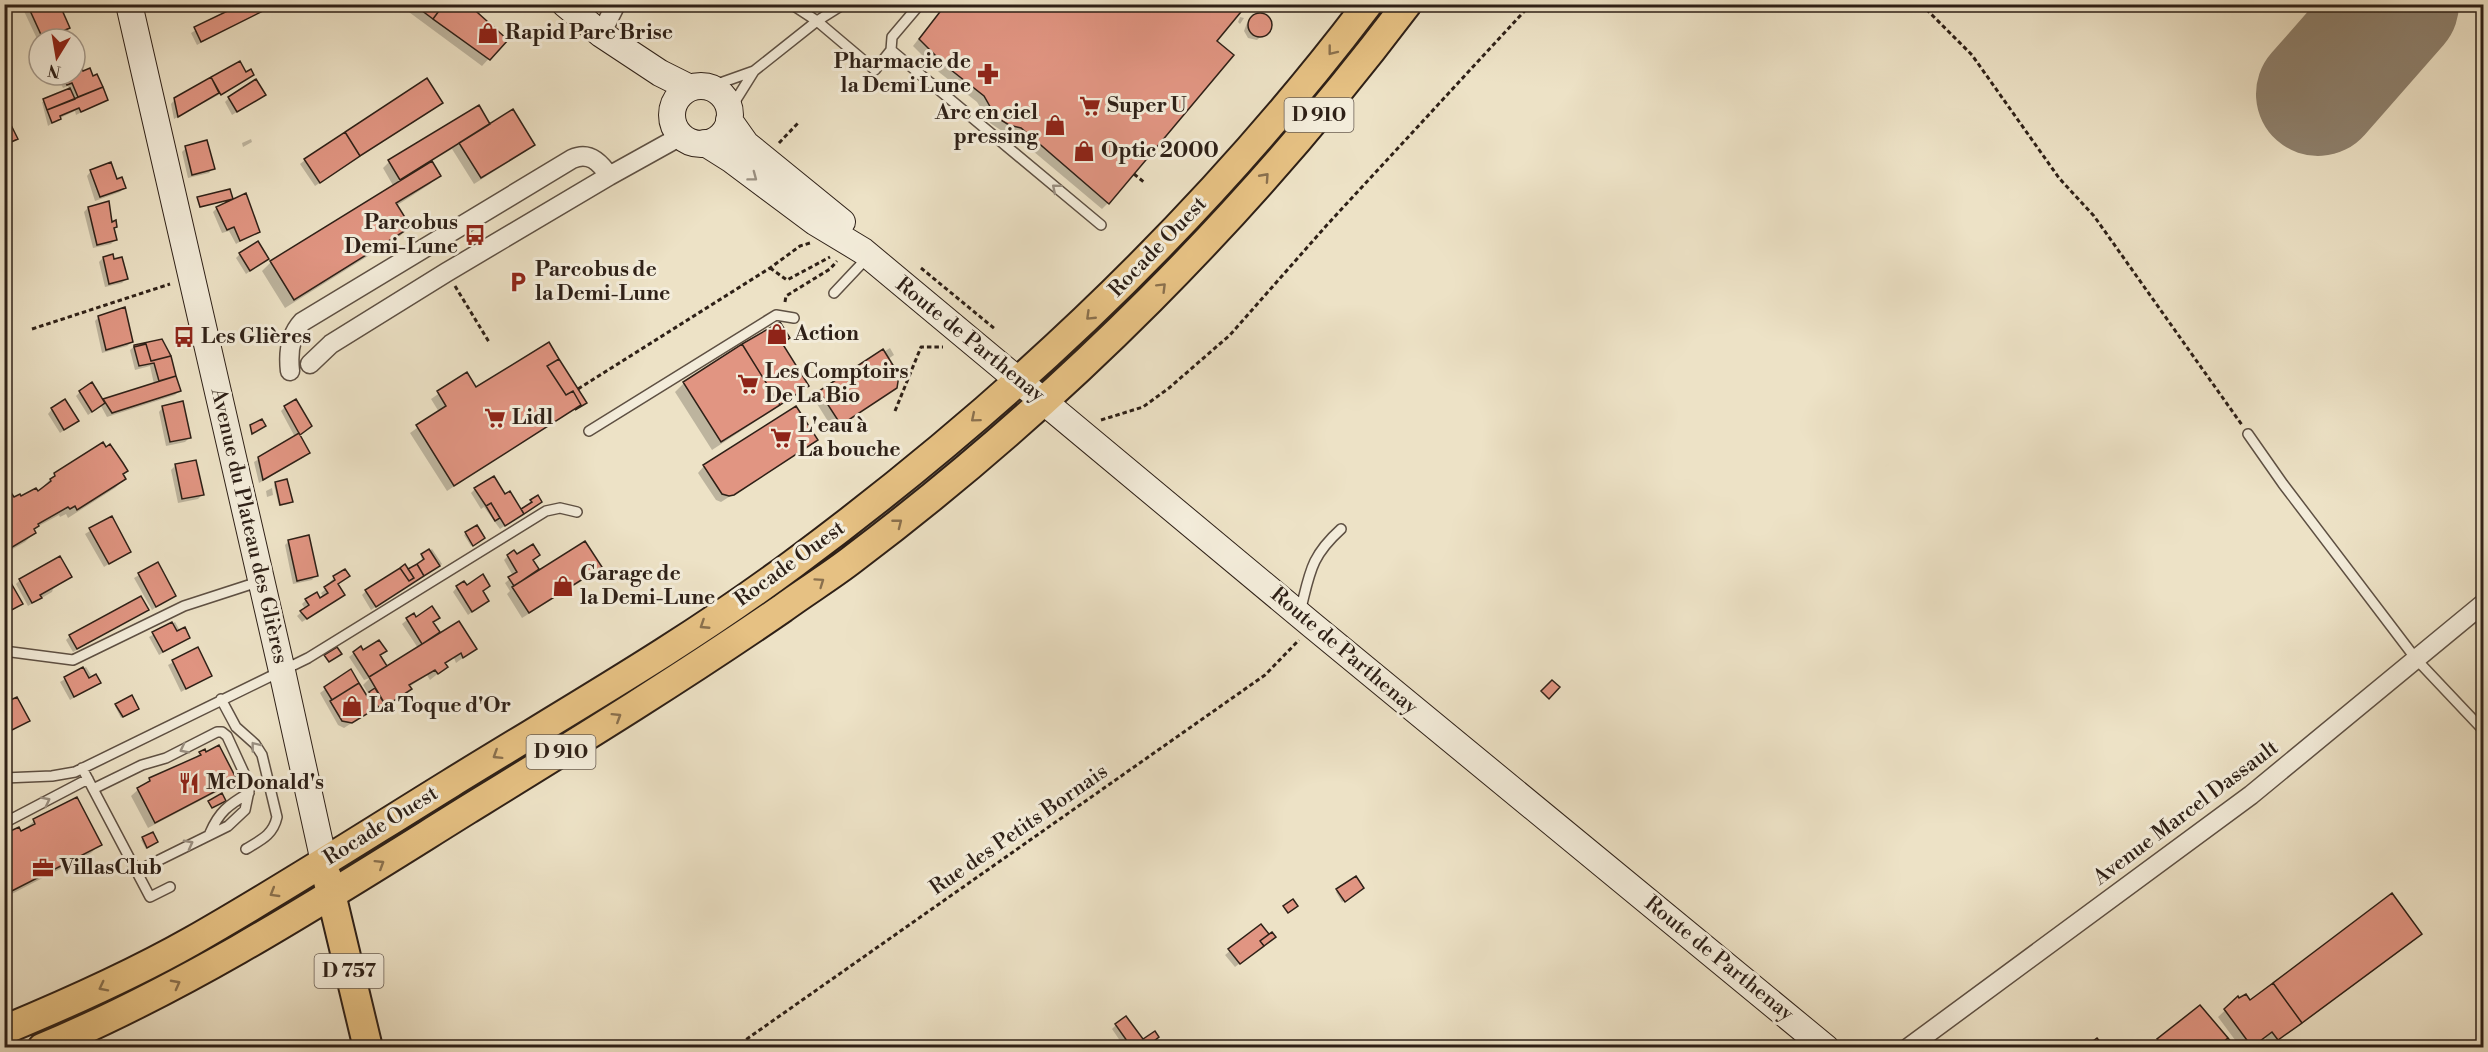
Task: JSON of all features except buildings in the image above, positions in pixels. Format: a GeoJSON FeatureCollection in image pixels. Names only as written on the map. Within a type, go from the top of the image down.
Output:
{"type":"FeatureCollection","features":[{"type":"Feature","properties":{"kind":"main road","name":"Avenue du Plateau des Glières"},"geometry":{"type":"LineString","coordinates":[[129,4],[282,671],[330,895],[368,1047]]}},
{"type":"Feature","properties":{"kind":"main road"},"geometry":{"type":"LineString","coordinates":[[565,4],[601,33],[660,73],[721,94],[729,116],[720,136],[693,140],[672,122],[672,111],[679,96],[700,87]]}},
{"type":"Feature","properties":{"kind":"main road","name":"Rocade Ouest"},"geometry":{"type":"LineString","coordinates":[[4,1030],[93,992],[180,947],[324,862],[636,669],[792,565],[920,465],[1020,380],[1112,294],[1205,200],[1280,115],[1368,4]]}},
{"type":"Feature","properties":{"kind":"main road","name":"Rocade Ouest"},"geometry":{"type":"LineString","coordinates":[[1044,400],[1133,315],[1246,199],[1322,111],[1407,4]]}},
{"type":"Feature","properties":{"kind":"main road"},"geometry":{"type":"LineString","coordinates":[[601,33],[631,70],[661,96],[672,111]]}},
{"type":"Feature","properties":{"kind":"main road","name":"Route de Parthenay"},"geometry":{"type":"LineString","coordinates":[[729,116],[746,144],[840,220],[861,260]]}},
{"type":"Feature","properties":{"kind":"main road","name":"Route de Parthenay"},"geometry":{"type":"LineString","coordinates":[[693,140],[732,160],[1020,380],[1305,620],[1826,1047]]}},
{"type":"Feature","properties":{"kind":"main road","name":"D 910"},"geometry":{"type":"LineString","coordinates":[[42,1047],[182,981],[330,895],[734,642],[852,560],[945,486],[1044,400]]}},
{"type":"Feature","properties":{"kind":"street"},"geometry":{"type":"LineString","coordinates":[[601,33],[616,4]]}},
{"type":"Feature","properties":{"kind":"street"},"geometry":{"type":"LineString","coordinates":[[310,364],[331,344],[609,176],[693,140]]}},
{"type":"Feature","properties":{"kind":"street"},"geometry":{"type":"LineString","coordinates":[[290,371],[292,338],[302,322],[572,159],[590,156],[602,166],[609,176]]}},
{"type":"Feature","properties":{"kind":"street","name":"Avenue Marcel Dassault"},"geometry":{"type":"LineString","coordinates":[[1908,1047],[2252,795],[2484,603]]}},
{"type":"Feature","properties":{"kind":"lane"},"geometry":{"type":"LineString","coordinates":[[791,4],[817,21],[875,70],[891,50],[892,37],[920,4]]}},
{"type":"Feature","properties":{"kind":"lane"},"geometry":{"type":"LineString","coordinates":[[700,87],[754,71],[817,21],[844,4]]}},
{"type":"Feature","properties":{"kind":"lane"},"geometry":{"type":"LineString","coordinates":[[891,50],[1101,225]]}},
{"type":"Feature","properties":{"kind":"lane"},"geometry":{"type":"LineString","coordinates":[[729,116],[754,71]]}},
{"type":"Feature","properties":{"kind":"lane"},"geometry":{"type":"LineString","coordinates":[[834,293],[861,260]]}},
{"type":"Feature","properties":{"kind":"lane"},"geometry":{"type":"LineString","coordinates":[[589,430],[776,315],[789,317]]}},
{"type":"Feature","properties":{"kind":"lane"},"geometry":{"type":"LineString","coordinates":[[2248,434],[2283,484],[2416,659],[2484,731]]}},
{"type":"Feature","properties":{"kind":"lane"},"geometry":{"type":"LineString","coordinates":[[4,778],[52,776],[75,772],[308,658],[546,511],[560,508],[577,512]]}},
{"type":"Feature","properties":{"kind":"lane"},"geometry":{"type":"LineString","coordinates":[[1305,620],[1313,563],[1322,547],[1341,529]]}},
{"type":"Feature","properties":{"kind":"lane"},"geometry":{"type":"LineString","coordinates":[[4,651],[73,660],[184,606],[261,580]]}},
{"type":"Feature","properties":{"kind":"lane"},"geometry":{"type":"LineString","coordinates":[[221,699],[236,727],[255,744],[262,755],[277,817],[275,827],[268,836],[246,849]]}},
{"type":"Feature","properties":{"kind":"lane"},"geometry":{"type":"LineString","coordinates":[[93,789],[142,765],[166,758],[217,732],[222,732],[227,736],[248,779],[249,793],[245,810],[228,826],[137,871]]}},
{"type":"Feature","properties":{"kind":"lane"},"geometry":{"type":"LineString","coordinates":[[82,768],[150,897],[170,887]]}},
{"type":"Feature","properties":{"kind":"lane"},"geometry":{"type":"LineString","coordinates":[[4,823],[88,779]]}},
{"type":"Feature","properties":{"kind":"lane"},"geometry":{"type":"LineString","coordinates":[[210,833],[218,816],[232,803],[249,793]]}},
{"type":"Feature","properties":{"kind":"path"},"geometry":{"type":"LineString","coordinates":[[934,4],[941,11]]}},
{"type":"Feature","properties":{"kind":"path"},"geometry":{"type":"LineString","coordinates":[[1072,424],[1109,419],[1143,407],[1169,388],[1230,335],[1326,226],[1531,4]]}},
{"type":"Feature","properties":{"kind":"path"},"geometry":{"type":"LineString","coordinates":[[1922,4],[1978,64],[2059,178],[2094,216],[2248,434]]}},
{"type":"Feature","properties":{"kind":"path"},"geometry":{"type":"LineString","coordinates":[[777,145],[785,140],[798,123]]}},
{"type":"Feature","properties":{"kind":"path"},"geometry":{"type":"LineString","coordinates":[[1134,174],[1145,183]]}},
{"type":"Feature","properties":{"kind":"path"},"geometry":{"type":"LineString","coordinates":[[578,389],[770,268],[800,246],[815,242]]}},
{"type":"Feature","properties":{"kind":"path"},"geometry":{"type":"LineString","coordinates":[[824,249],[837,261]]}},
{"type":"Feature","properties":{"kind":"path"},"geometry":{"type":"LineString","coordinates":[[770,268],[783,279],[788,280],[818,266],[832,256]]}},
{"type":"Feature","properties":{"kind":"path"},"geometry":{"type":"LineString","coordinates":[[789,317],[786,296],[830,269],[837,261],[861,260]]}},
{"type":"Feature","properties":{"kind":"path"},"geometry":{"type":"LineString","coordinates":[[447,272],[489,342]]}},
{"type":"Feature","properties":{"kind":"path"},"geometry":{"type":"LineString","coordinates":[[32,329],[191,277]]}},
{"type":"Feature","properties":{"kind":"path"},"geometry":{"type":"LineString","coordinates":[[938,342],[950,353]]}},
{"type":"Feature","properties":{"kind":"path"},"geometry":{"type":"LineString","coordinates":[[895,411],[921,347],[943,347]]}},
{"type":"Feature","properties":{"kind":"path","name":"Rue des Petits Bornais"},"geometry":{"type":"LineString","coordinates":[[734,1047],[1265,675],[1288,653],[1305,620]]}},
{"type":"Feature","properties":{"kind":"runway"},"geometry":{"type":"LineString","coordinates":[[2318,94],[2397,4]]}},
{"type":"Feature","properties":{"kind":"place","name":"Rapid Pare Brise"},"geometry":{"type":"Point","coordinates":[488,33]}},
{"type":"Feature","properties":{"kind":"place","name":"Pharmacie de la Demi Lune"},"geometry":{"type":"Point","coordinates":[988,74]}},
{"type":"Feature","properties":{"kind":"place","name":"Super U"},"geometry":{"type":"Point","coordinates":[1090,106]}},
{"type":"Feature","properties":{"kind":"place","name":"Arc en ciel pressing"},"geometry":{"type":"Point","coordinates":[1055,125]}},
{"type":"Feature","properties":{"kind":"place","name":"Optic 2000"},"geometry":{"type":"Point","coordinates":[1084,151]}},
{"type":"Feature","properties":{"kind":"place","name":"Parcobus Demi-Lune"},"geometry":{"type":"Point","coordinates":[475,235]}},
{"type":"Feature","properties":{"kind":"place","name":"Parcobus de la Demi-Lune"},"geometry":{"type":"Point","coordinates":[518,282]}},
{"type":"Feature","properties":{"kind":"place","name":"Action"},"geometry":{"type":"Point","coordinates":[777,334]}},
{"type":"Feature","properties":{"kind":"place","name":"Les Glières"},"geometry":{"type":"Point","coordinates":[184,337]}},
{"type":"Feature","properties":{"kind":"place","name":"Les Comptoirs De La Bio"},"geometry":{"type":"Point","coordinates":[748,384]}},
{"type":"Feature","properties":{"kind":"place","name":"Lidl"},"geometry":{"type":"Point","coordinates":[495,418]}},
{"type":"Feature","properties":{"kind":"place","name":"L'eau à La bouche"},"geometry":{"type":"Point","coordinates":[781,438]}},
{"type":"Feature","properties":{"kind":"place","name":"Garage de la Demi-Lune"},"geometry":{"type":"Point","coordinates":[563,586]}},
{"type":"Feature","properties":{"kind":"place","name":"La Toque d'Or"},"geometry":{"type":"Point","coordinates":[352,706]}},
{"type":"Feature","properties":{"kind":"place","name":"McDonald's"},"geometry":{"type":"Point","coordinates":[189,783]}},
{"type":"Feature","properties":{"kind":"place","name":"VillasClub"},"geometry":{"type":"Point","coordinates":[43,868]}}]}
